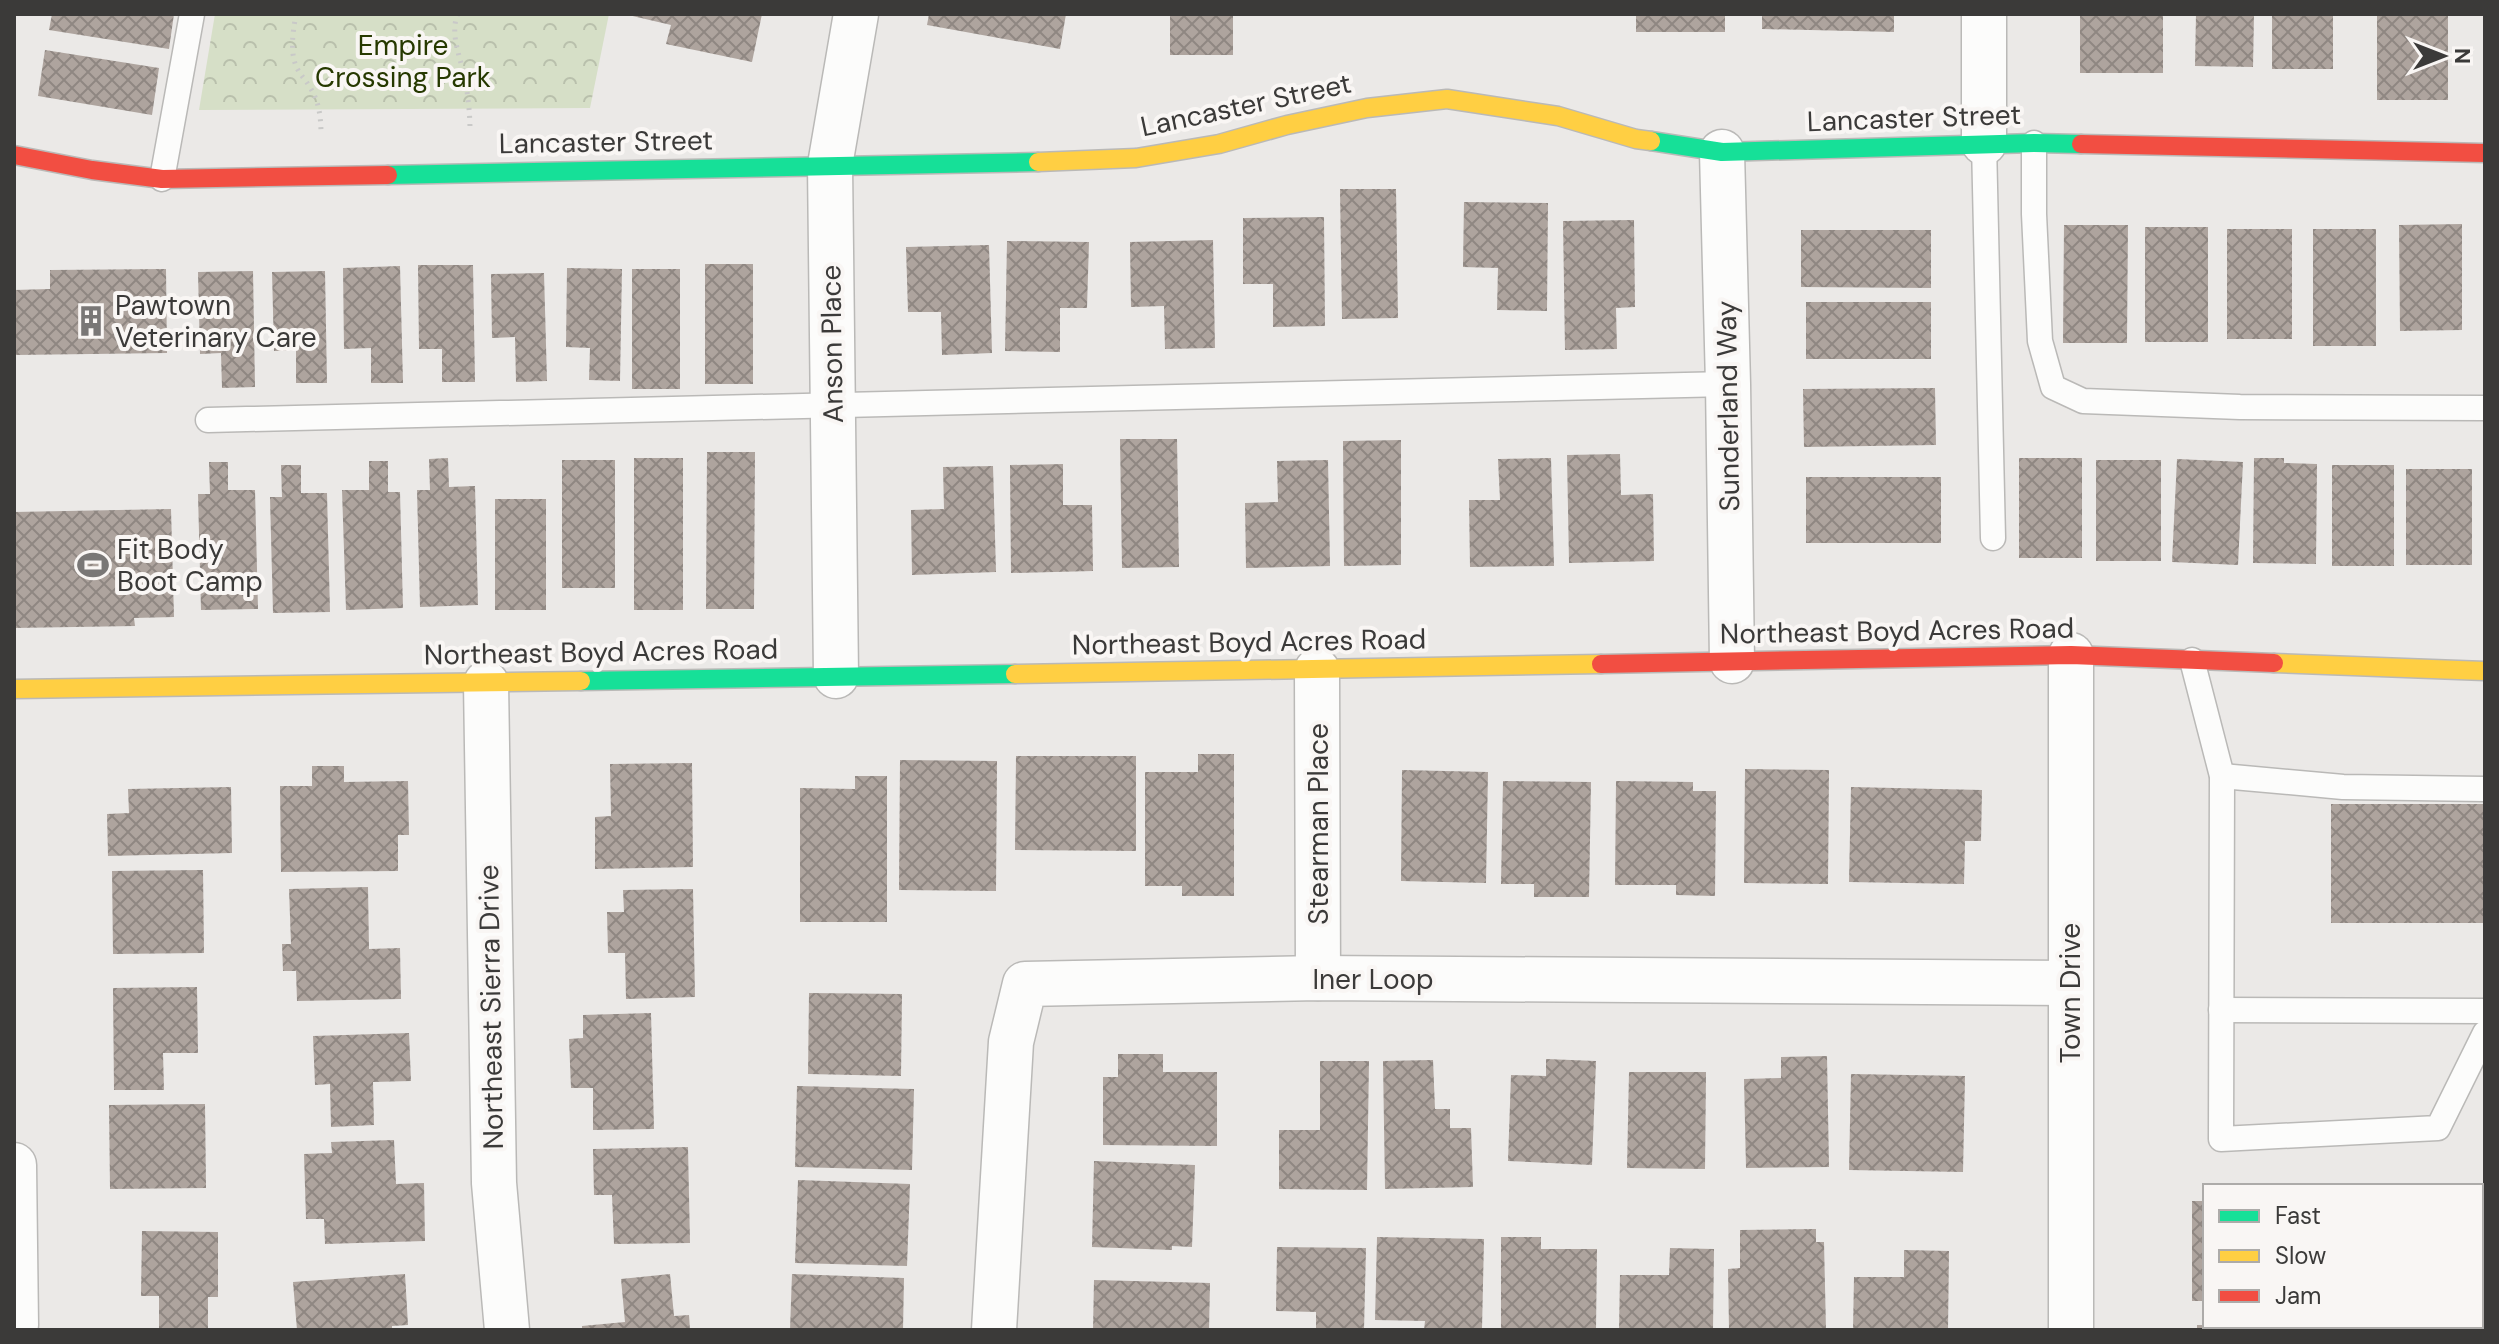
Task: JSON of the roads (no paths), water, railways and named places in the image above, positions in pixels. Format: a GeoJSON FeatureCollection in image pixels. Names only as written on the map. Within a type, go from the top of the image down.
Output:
{"type":"FeatureCollection","features":[{"type":"Feature","properties":{"kind":"street","name":"Anson Place"},"geometry":{"type":"LineString","coordinates":[[836,676],[830,165],[856,14]]}},
{"type":"Feature","properties":{"kind":"street"},"geometry":{"type":"LineString","coordinates":[[1984,14],[1984,143]]}},
{"type":"Feature","properties":{"kind":"street","name":"Lancaster Street"},"geometry":{"type":"LineString","coordinates":[[14,155],[162,179],[1136,158],[1219,144],[1367,108],[1447,99],[1558,116],[1636,139],[1722,152],[2034,143],[2485,153]]}},
{"type":"Feature","properties":{"kind":"street","name":"Sunderland Way"},"geometry":{"type":"LineString","coordinates":[[1722,152],[1732,661]]}},
{"type":"Feature","properties":{"kind":"street","name":"Northeast Boyd Acres Road"},"geometry":{"type":"LineString","coordinates":[[14,689],[1317,670],[2071,655],[2485,671]]}},
{"type":"Feature","properties":{"kind":"street","name":"Town Drive"},"geometry":{"type":"LineString","coordinates":[[2071,655],[2071,1330]]}},
{"type":"Feature","properties":{"kind":"street","name":"Stearman Place"},"geometry":{"type":"LineString","coordinates":[[1317,670],[1318,978]]}},
{"type":"Feature","properties":{"kind":"street","name":"Northeast Sierra Drive"},"geometry":{"type":"LineString","coordinates":[[486,683],[494,1183],[507,1330]]}},
{"type":"Feature","properties":{"kind":"street","name":"Iner Loop"},"geometry":{"type":"LineString","coordinates":[[994,1330],[1011,1042],[1025,984],[1318,978],[2070,983]]}},
{"type":"Feature","properties":{"kind":"street"},"geometry":{"type":"LineString","coordinates":[[14,1165],[16,1325]]}},
{"type":"Feature","properties":{"kind":"lane"},"geometry":{"type":"LineString","coordinates":[[162,179],[192,14]]}},
{"type":"Feature","properties":{"kind":"lane"},"geometry":{"type":"LineString","coordinates":[[1984,143],[1993,538]]}},
{"type":"Feature","properties":{"kind":"lane"},"geometry":{"type":"LineString","coordinates":[[2034,143],[2040,341],[2053,387],[2083,401],[2240,407],[2485,408]]}},
{"type":"Feature","properties":{"kind":"lane"},"geometry":{"type":"LineString","coordinates":[[208,420],[1728,384]]}},
{"type":"Feature","properties":{"kind":"lane"},"geometry":{"type":"LineString","coordinates":[[2192,660],[2222,776],[2221,1139],[2438,1128],[2485,1033]]}},
{"type":"Feature","properties":{"kind":"lane"},"geometry":{"type":"LineString","coordinates":[[2222,776],[2343,787],[2485,789]]}},
{"type":"Feature","properties":{"kind":"lane"},"geometry":{"type":"LineString","coordinates":[[2221,1010],[2485,1011]]}},
{"type":"Feature","properties":{"kind":"place","name":"Pawtown Veterinary Care"},"geometry":{"type":"Point","coordinates":[91,321]}},
{"type":"Feature","properties":{"kind":"place","name":"Fit Body Boot Camp"},"geometry":{"type":"Point","coordinates":[93,565]}},
{"type":"Feature","properties":{"kind":"park label","name":"Empire Crossing Park"},"geometry":{"type":"Point","coordinates":[403,61]}}]}
